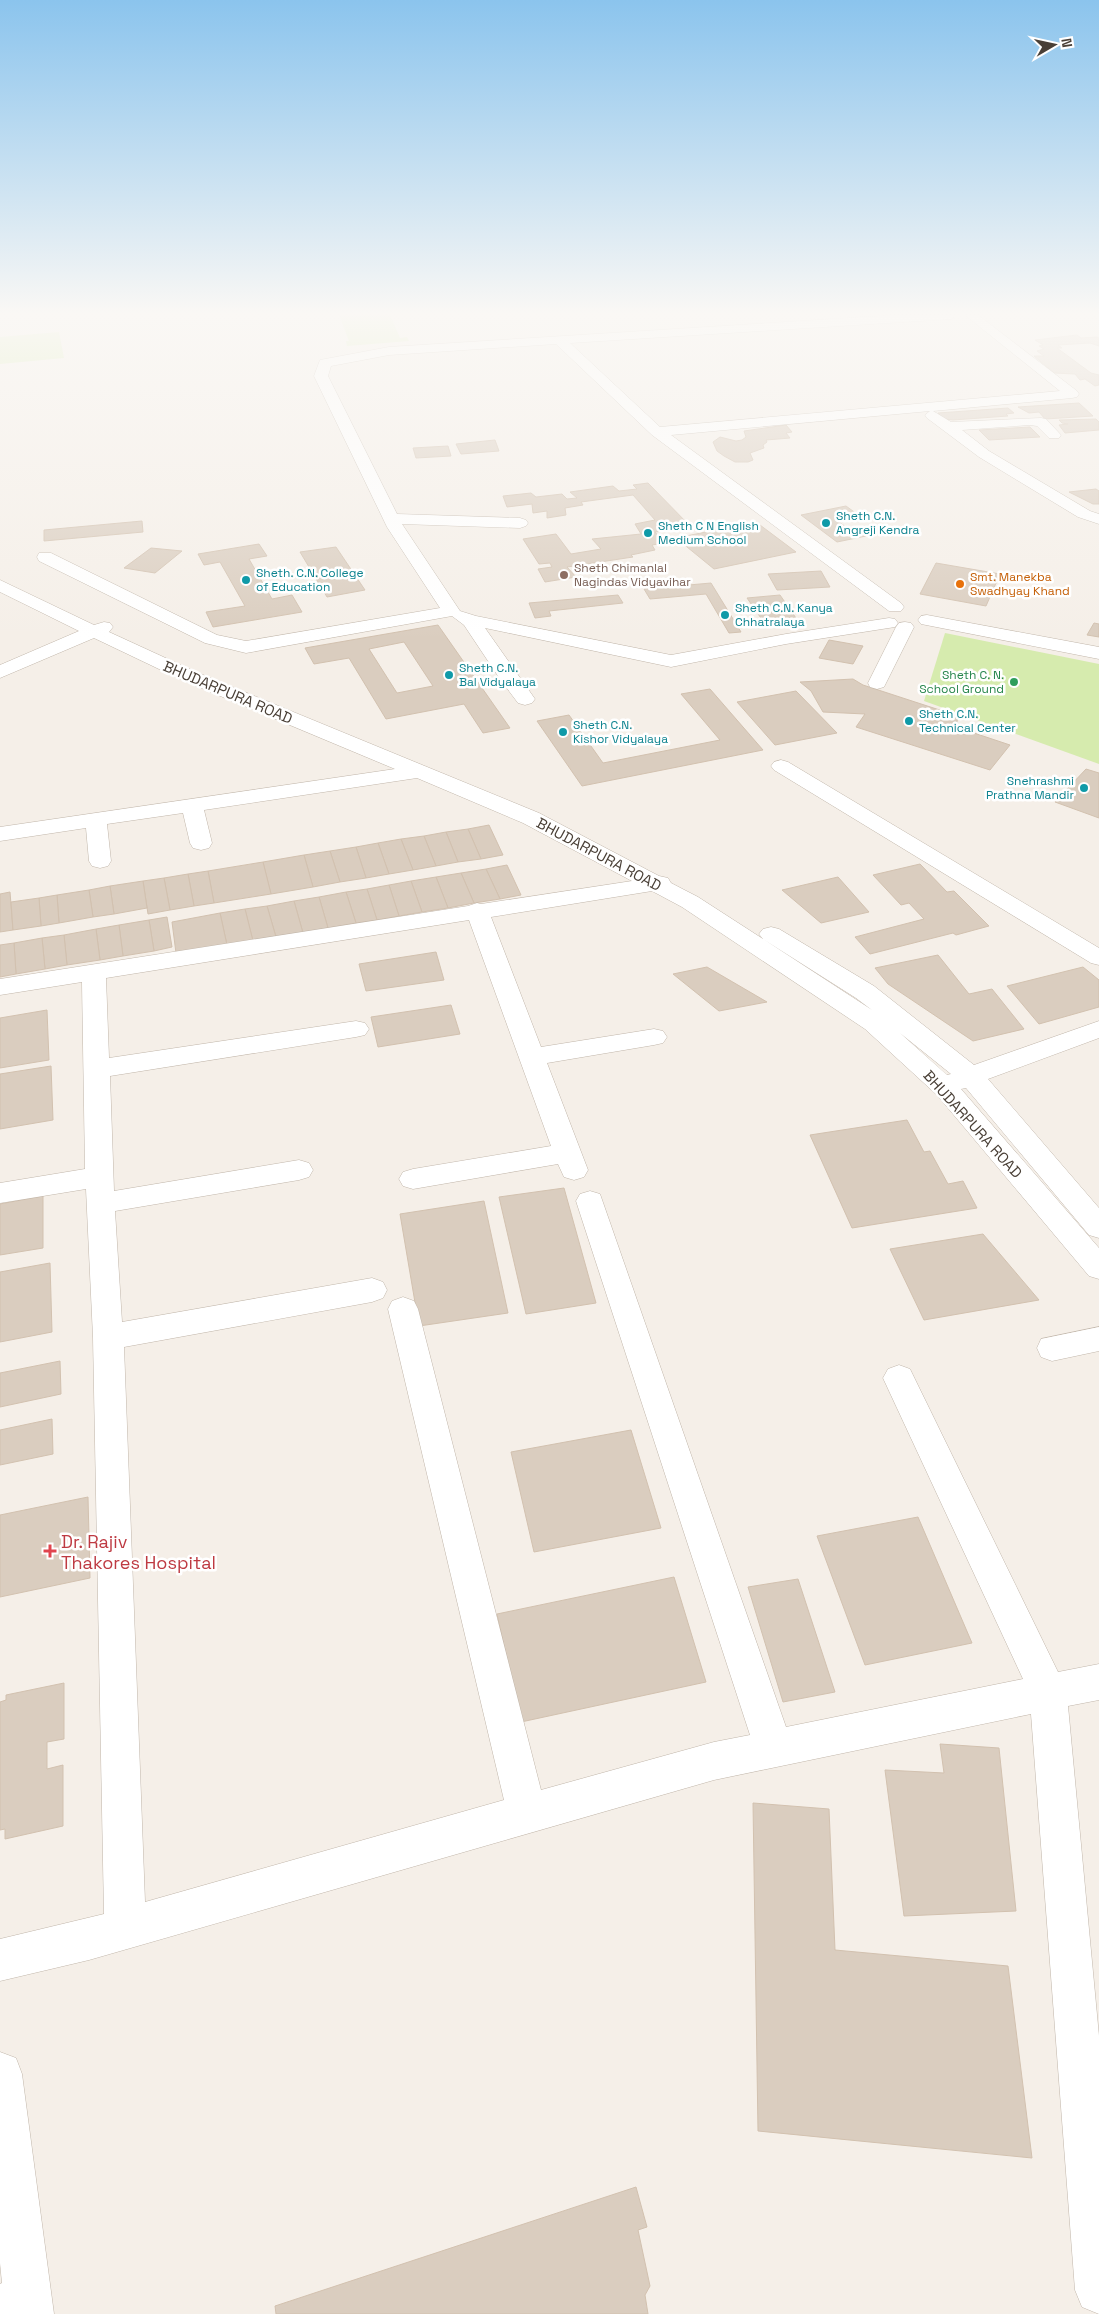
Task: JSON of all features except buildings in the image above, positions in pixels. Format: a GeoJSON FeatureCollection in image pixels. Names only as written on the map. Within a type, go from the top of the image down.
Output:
{"type":"FeatureCollection","features":[{"type":"Feature","properties":{"kind":"street"},"geometry":{"type":"LineString","coordinates":[[344,423],[391,519],[451,611],[471,621],[504,626],[671,661],[896,619],[920,610],[925,614],[927,620],[1099,653]]}},
{"type":"Feature","properties":{"kind":"street"},"geometry":{"type":"LineString","coordinates":[[647,423],[896,619]]}},
{"type":"Feature","properties":{"kind":"street"},"geometry":{"type":"LineString","coordinates":[[657,432],[755,423]]}},
{"type":"Feature","properties":{"kind":"street"},"geometry":{"type":"LineString","coordinates":[[942,423],[984,454],[1084,514],[1099,519]]}},
{"type":"Feature","properties":{"kind":"street"},"geometry":{"type":"LineString","coordinates":[[948,428],[1007,423]]}},
{"type":"Feature","properties":{"kind":"street"},"geometry":{"type":"LineString","coordinates":[[1042,423],[1054,435]]}},
{"type":"Feature","properties":{"kind":"street"},"geometry":{"type":"LineString","coordinates":[[391,519],[520,523]]}},
{"type":"Feature","properties":{"kind":"street"},"geometry":{"type":"LineString","coordinates":[[45,558],[211,639],[246,647],[451,611]]}},
{"type":"Feature","properties":{"kind":"street","name":"BHUDARPURA ROAD"},"geometry":{"type":"LineString","coordinates":[[0,572],[101,628]]}},
{"type":"Feature","properties":{"kind":"street","name":"BHUDARPURA ROAD"},"geometry":{"type":"LineString","coordinates":[[0,585],[180,660],[263,701],[425,768],[550,806],[620,844],[690,902],[874,1023],[944,1087],[1099,1268]]}},
{"type":"Feature","properties":{"kind":"street"},"geometry":{"type":"LineString","coordinates":[[876,683],[896,619]]}},
{"type":"Feature","properties":{"kind":"street"},"geometry":{"type":"LineString","coordinates":[[471,621],[509,679],[525,699]]}},
{"type":"Feature","properties":{"kind":"street"},"geometry":{"type":"LineString","coordinates":[[0,672],[101,628]]}},
{"type":"Feature","properties":{"kind":"street"},"geometry":{"type":"LineString","coordinates":[[781,766],[1099,958]]}},
{"type":"Feature","properties":{"kind":"street"},"geometry":{"type":"LineString","coordinates":[[0,834],[425,768]]}},
{"type":"Feature","properties":{"kind":"street"},"geometry":{"type":"LineString","coordinates":[[192,805],[201,843]]}},
{"type":"Feature","properties":{"kind":"street"},"geometry":{"type":"LineString","coordinates":[[96,820],[100,860]]}},
{"type":"Feature","properties":{"kind":"street"},"geometry":{"type":"LineString","coordinates":[[0,986],[667,881]]}},
{"type":"Feature","properties":{"kind":"street","name":"BHUDARPURA ROAD"},"geometry":{"type":"LineString","coordinates":[[667,881],[865,992],[971,1076],[1099,1227]]}},
{"type":"Feature","properties":{"kind":"street"},"geometry":{"type":"LineString","coordinates":[[413,1180],[571,1161],[477,910]]}},
{"type":"Feature","properties":{"kind":"street"},"geometry":{"type":"LineString","coordinates":[[94,972],[108,1338],[125,1928]]}},
{"type":"Feature","properties":{"kind":"street"},"geometry":{"type":"LineString","coordinates":[[97,1069],[356,1029]]}},
{"type":"Feature","properties":{"kind":"street"},"geometry":{"type":"LineString","coordinates":[[944,1087],[1099,1029]]}},
{"type":"Feature","properties":{"kind":"street"},"geometry":{"type":"LineString","coordinates":[[532,1057],[654,1037]]}},
{"type":"Feature","properties":{"kind":"street"},"geometry":{"type":"LineString","coordinates":[[0,1193],[101,1190],[299,1170]]}},
{"type":"Feature","properties":{"kind":"street"},"geometry":{"type":"LineString","coordinates":[[590,1201],[774,1749]]}},
{"type":"Feature","properties":{"kind":"street"},"geometry":{"type":"LineString","coordinates":[[108,1338],[372,1290]]}},
{"type":"Feature","properties":{"kind":"street"},"geometry":{"type":"LineString","coordinates":[[403,1309],[527,1812]]}},
{"type":"Feature","properties":{"kind":"street"},"geometry":{"type":"LineString","coordinates":[[1052,1348],[1099,1340]]}},
{"type":"Feature","properties":{"kind":"street"},"geometry":{"type":"LineString","coordinates":[[899,1378],[1048,1692],[1099,2290]]}},
{"type":"Feature","properties":{"kind":"street"},"geometry":{"type":"LineString","coordinates":[[0,1960],[125,1928],[527,1812],[714,1761],[1099,1682]]}},
{"type":"Feature","properties":{"kind":"street"},"geometry":{"type":"LineString","coordinates":[[0,2074],[20,2307]]}},
{"type":"Feature","properties":{"kind":"green space","name":"Sheth C. N. School Ground"},"geometry":{"type":"Polygon","coordinates":[[[945,633],[1099,664],[1099,764],[924,701],[945,633]]]}},
{"type":"Feature","properties":{"kind":"place","name":"Sheth C.N. Angreji Kendra"},"geometry":{"type":"Point","coordinates":[826,523]}},
{"type":"Feature","properties":{"kind":"place","name":"Sheth C N English Medium School"},"geometry":{"type":"Point","coordinates":[648,533]}},
{"type":"Feature","properties":{"kind":"place","name":"Sheth Chimanlal Nagindas Vidyavihar"},"geometry":{"type":"Point","coordinates":[564,575]}},
{"type":"Feature","properties":{"kind":"place","name":"Sheth. C.N. College of Education"},"geometry":{"type":"Point","coordinates":[246,580]}},
{"type":"Feature","properties":{"kind":"place","name":"Smt. Manekba Swadhyay Khand"},"geometry":{"type":"Point","coordinates":[960,584]}},
{"type":"Feature","properties":{"kind":"place","name":"Sheth C.N. Kanya Chhatralaya"},"geometry":{"type":"Point","coordinates":[725,615]}},
{"type":"Feature","properties":{"kind":"place","name":"Sheth C.N. Bal Vidyalaya"},"geometry":{"type":"Point","coordinates":[449,675]}},
{"type":"Feature","properties":{"kind":"place","name":"Sheth C. N. School Ground"},"geometry":{"type":"Point","coordinates":[1014,682]}},
{"type":"Feature","properties":{"kind":"place","name":"Sheth C.N. Technical Center"},"geometry":{"type":"Point","coordinates":[909,721]}},
{"type":"Feature","properties":{"kind":"place","name":"Sheth C.N. Kishor Vidyalaya"},"geometry":{"type":"Point","coordinates":[563,732]}},
{"type":"Feature","properties":{"kind":"place","name":"Snehrashmi Prathna Mandir"},"geometry":{"type":"Point","coordinates":[1084,788]}},
{"type":"Feature","properties":{"kind":"place","name":"Dr. Rajiv Thakores Hospital"},"geometry":{"type":"Point","coordinates":[50,1551]}}]}
